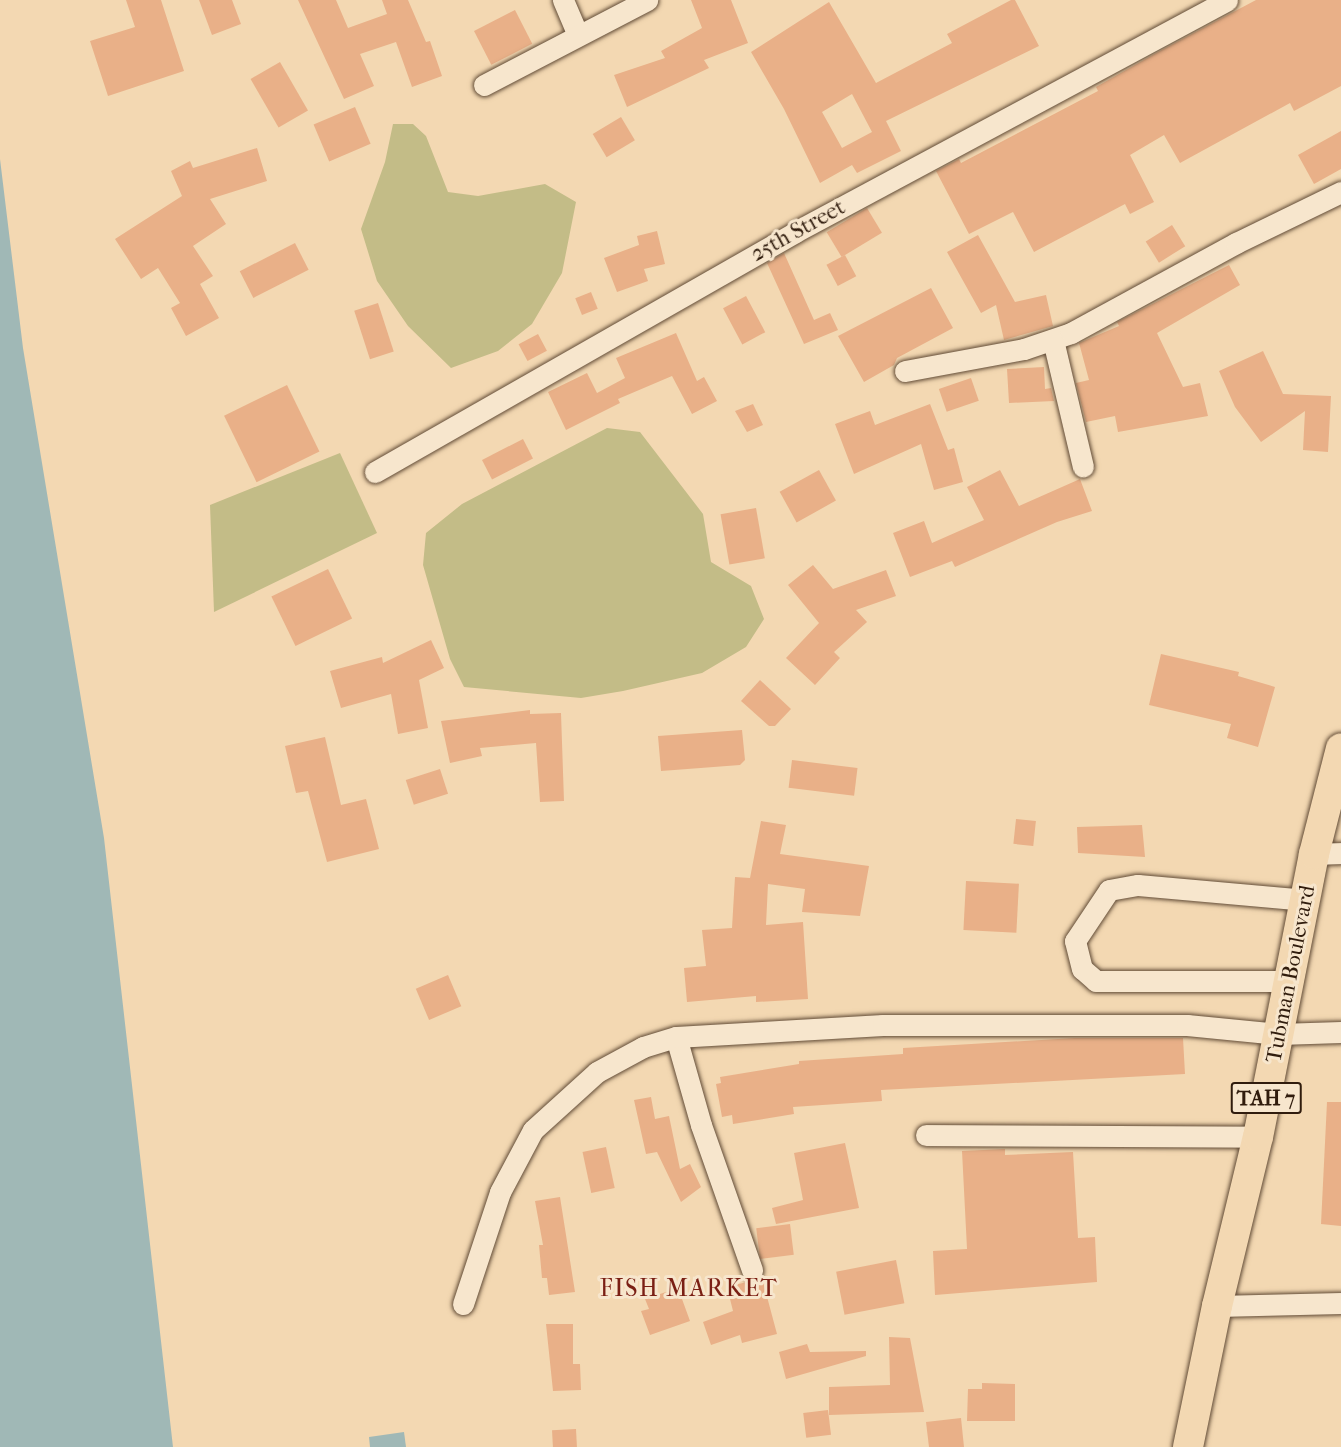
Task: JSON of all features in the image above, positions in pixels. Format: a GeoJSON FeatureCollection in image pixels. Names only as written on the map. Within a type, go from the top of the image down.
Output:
{"type":"FeatureCollection","features":[{"type":"Feature","properties":{"kind":"highway","name":"Tubman Boulevard"},"geometry":{"type":"LineString","coordinates":[[1188,1447],[1217,1306],[1258,1137],[1306,900],[1328,853],[1341,748]]}},
{"type":"Feature","properties":{"kind":"street"},"geometry":{"type":"LineString","coordinates":[[563,0],[577,33]]}},
{"type":"Feature","properties":{"kind":"street"},"geometry":{"type":"LineString","coordinates":[[484,85],[577,33],[647,0]]}},
{"type":"Feature","properties":{"kind":"street","name":"25th Street"},"geometry":{"type":"LineString","coordinates":[[375,472],[795,232],[1227,0]]}},
{"type":"Feature","properties":{"kind":"street"},"geometry":{"type":"LineString","coordinates":[[905,371],[979,360],[1053,340],[1341,192]]}},
{"type":"Feature","properties":{"kind":"street"},"geometry":{"type":"LineString","coordinates":[[1053,340],[1083,467]]}},
{"type":"Feature","properties":{"kind":"street"},"geometry":{"type":"LineString","coordinates":[[1288,981],[1096,981],[1082,969],[1075,941],[1109,890],[1138,885],[1306,900]]}},
{"type":"Feature","properties":{"kind":"street"},"geometry":{"type":"LineString","coordinates":[[463,1304],[500,1192],[533,1130],[597,1072],[643,1047],[676,1037],[883,1025],[1187,1025],[1279,1034],[1341,1032]]}},
{"type":"Feature","properties":{"kind":"street"},"geometry":{"type":"LineString","coordinates":[[676,1037],[701,1125],[752,1270]]}},
{"type":"Feature","properties":{"kind":"street"},"geometry":{"type":"LineString","coordinates":[[926,1135],[1258,1137]]}},
{"type":"Feature","properties":{"kind":"street"},"geometry":{"type":"LineString","coordinates":[[1217,1306],[1341,1302]]}},
{"type":"Feature","properties":{"kind":"shaded area"},"geometry":{"type":"Polygon","coordinates":[[[393,124],[413,124],[426,136],[448,192],[478,196],[545,184],[576,202],[562,273],[532,324],[498,351],[451,368],[408,326],[377,281],[361,229],[385,162],[393,124]]]}},
{"type":"Feature","properties":{"kind":"shaded area"},"geometry":{"type":"Polygon","coordinates":[[[607,428],[640,432],[703,514],[711,562],[751,586],[764,619],[746,647],[702,673],[623,691],[581,698],[464,687],[450,659],[423,565],[426,533],[462,504],[607,428]]]}},
{"type":"Feature","properties":{"kind":"shaded area"},"geometry":{"type":"Polygon","coordinates":[[[340,453],[377,533],[214,612],[210,505],[340,453]]]}},
{"type":"Feature","properties":{"kind":"water"},"geometry":{"type":"Polygon","coordinates":[[[0,159],[23,348],[104,838],[173,1447],[0,1447],[0,159]]]}},
{"type":"Feature","properties":{"kind":"water"},"geometry":{"type":"Polygon","coordinates":[[[404,1432],[406,1447],[370,1447],[369,1437],[404,1432]]]}},
{"type":"Feature","properties":{"kind":"building"},"geometry":{"type":"Polygon","coordinates":[[[126,0],[161,0],[184,71],[108,96],[90,41],[135,27],[126,0]]]}},
{"type":"Feature","properties":{"kind":"building"},"geometry":{"type":"Polygon","coordinates":[[[199,0],[232,0],[241,24],[212,35],[199,0]]]}},
{"type":"Feature","properties":{"kind":"building"},"geometry":{"type":"Polygon","coordinates":[[[298,0],[336,0],[348,28],[387,14],[382,0],[408,0],[426,42],[430,41],[442,76],[412,87],[396,42],[360,54],[374,86],[344,99],[298,0]]]}},
{"type":"Feature","properties":{"kind":"building"},"geometry":{"type":"Polygon","coordinates":[[[691,0],[731,0],[748,43],[704,60],[709,68],[627,107],[614,75],[665,58],[661,51],[702,28],[691,0]]]}},
{"type":"Feature","properties":{"kind":"building"},"geometry":{"type":"Polygon","coordinates":[[[1015,0],[1039,46],[886,121],[901,151],[857,173],[852,165],[820,183],[784,109],[751,52],[829,2],[876,83],[952,43],[947,34],[1015,0]],[[852,94],[822,112],[842,148],[872,132],[852,94]]]}},
{"type":"Feature","properties":{"kind":"building"},"geometry":{"type":"Polygon","coordinates":[[[1256,0],[1341,0],[1341,86],[1294,111],[1290,103],[1180,163],[1164,135],[1130,155],[1154,202],[1130,214],[1125,204],[1034,252],[1013,212],[969,234],[936,171],[959,159],[961,163],[1098,91],[1096,87],[1256,0]]]}},
{"type":"Feature","properties":{"kind":"building"},"geometry":{"type":"Polygon","coordinates":[[[515,10],[532,44],[491,65],[474,31],[515,10]]]}},
{"type":"Feature","properties":{"kind":"building"},"geometry":{"type":"Polygon","coordinates":[[[280,62],[308,110],[279,127],[251,79],[280,62]]]}},
{"type":"Feature","properties":{"kind":"building"},"geometry":{"type":"Polygon","coordinates":[[[355,107],[371,144],[329,161],[314,125],[355,107]]]}},
{"type":"Feature","properties":{"kind":"building"},"geometry":{"type":"Polygon","coordinates":[[[621,117],[635,140],[607,157],[593,134],[621,117]]]}},
{"type":"Feature","properties":{"kind":"building"},"geometry":{"type":"Polygon","coordinates":[[[1341,131],[1341,169],[1314,184],[1298,155],[1341,131]]]}},
{"type":"Feature","properties":{"kind":"building"},"geometry":{"type":"Polygon","coordinates":[[[257,148],[267,181],[210,199],[226,224],[193,246],[213,276],[200,284],[219,318],[186,336],[171,308],[180,303],[158,268],[141,279],[115,239],[182,196],[171,171],[190,161],[193,168],[257,148]]]}},
{"type":"Feature","properties":{"kind":"building"},"geometry":{"type":"Polygon","coordinates":[[[867,208],[882,233],[842,257],[827,232],[867,208]]]}},
{"type":"Feature","properties":{"kind":"building"},"geometry":{"type":"Polygon","coordinates":[[[1172,225],[1185,246],[1159,263],[1146,241],[1172,225]]]}},
{"type":"Feature","properties":{"kind":"building"},"geometry":{"type":"Polygon","coordinates":[[[657,231],[665,264],[644,269],[648,281],[617,292],[604,258],[639,245],[637,236],[657,231]]]}},
{"type":"Feature","properties":{"kind":"building"},"geometry":{"type":"Polygon","coordinates":[[[978,235],[1015,302],[1046,295],[1053,326],[1004,340],[996,305],[981,313],[947,252],[978,235]]]}},
{"type":"Feature","properties":{"kind":"building"},"geometry":{"type":"Polygon","coordinates":[[[295,243],[309,270],[253,298],[240,271],[295,243]]]}},
{"type":"Feature","properties":{"kind":"building"},"geometry":{"type":"Polygon","coordinates":[[[784,253],[814,320],[830,313],[838,330],[804,344],[767,263],[784,253]]]}},
{"type":"Feature","properties":{"kind":"building"},"geometry":{"type":"Polygon","coordinates":[[[845,255],[856,276],[838,286],[826,265],[845,255]]]}},
{"type":"Feature","properties":{"kind":"building"},"geometry":{"type":"Polygon","coordinates":[[[1229,265],[1240,285],[1157,333],[1183,387],[1200,383],[1208,416],[1118,432],[1115,416],[1086,422],[1076,383],[1089,380],[1079,343],[1119,326],[1117,322],[1229,265]]]}},
{"type":"Feature","properties":{"kind":"building"},"geometry":{"type":"Polygon","coordinates":[[[931,288],[953,328],[897,358],[894,365],[864,382],[838,336],[931,288]]]}},
{"type":"Feature","properties":{"kind":"building"},"geometry":{"type":"Polygon","coordinates":[[[591,292],[598,309],[582,315],[575,298],[591,292]]]}},
{"type":"Feature","properties":{"kind":"building"},"geometry":{"type":"Polygon","coordinates":[[[746,296],[765,332],[742,344],[723,308],[746,296]]]}},
{"type":"Feature","properties":{"kind":"building"},"geometry":{"type":"Polygon","coordinates":[[[378,303],[394,352],[370,359],[354,311],[378,303]]]}},
{"type":"Feature","properties":{"kind":"building"},"geometry":{"type":"Polygon","coordinates":[[[676,333],[697,381],[704,377],[717,401],[692,414],[672,376],[618,399],[620,403],[566,430],[548,392],[587,373],[597,393],[625,378],[616,358],[676,333]]]}},
{"type":"Feature","properties":{"kind":"building"},"geometry":{"type":"Polygon","coordinates":[[[538,334],[547,351],[527,361],[519,344],[538,334]]]}},
{"type":"Feature","properties":{"kind":"building"},"geometry":{"type":"Polygon","coordinates":[[[1263,351],[1283,394],[1331,396],[1328,452],[1303,450],[1305,411],[1261,442],[1235,407],[1219,371],[1263,351]]]}},
{"type":"Feature","properties":{"kind":"building"},"geometry":{"type":"Polygon","coordinates":[[[1044,367],[1045,389],[1051,388],[1054,401],[1009,403],[1007,369],[1044,367]]]}},
{"type":"Feature","properties":{"kind":"building"},"geometry":{"type":"Polygon","coordinates":[[[971,378],[979,401],[947,412],[939,389],[971,378]]]}},
{"type":"Feature","properties":{"kind":"building"},"geometry":{"type":"Polygon","coordinates":[[[287,385],[319,452],[257,482],[224,416],[287,385]]]}},
{"type":"Feature","properties":{"kind":"building"},"geometry":{"type":"Polygon","coordinates":[[[753,404],[763,425],[747,432],[735,411],[753,404]]]}},
{"type":"Feature","properties":{"kind":"building"},"geometry":{"type":"Polygon","coordinates":[[[930,404],[948,450],[954,448],[963,482],[934,490],[921,444],[854,474],[835,424],[870,411],[875,425],[930,404]]]}},
{"type":"Feature","properties":{"kind":"building"},"geometry":{"type":"Polygon","coordinates":[[[523,439],[533,459],[492,479],[482,460],[523,439]]]}},
{"type":"Feature","properties":{"kind":"building"},"geometry":{"type":"Polygon","coordinates":[[[819,470],[836,501],[797,522],[780,492],[819,470]]]}},
{"type":"Feature","properties":{"kind":"building"},"geometry":{"type":"Polygon","coordinates":[[[1000,470],[1019,506],[1080,479],[1092,511],[1057,522],[955,567],[952,561],[910,577],[893,533],[924,521],[932,543],[984,520],[967,487],[1000,470]]]}},
{"type":"Feature","properties":{"kind":"building"},"geometry":{"type":"Polygon","coordinates":[[[756,508],[765,558],[729,564],[721,514],[756,508]]]}},
{"type":"Feature","properties":{"kind":"building"},"geometry":{"type":"Polygon","coordinates":[[[813,565],[833,589],[886,570],[896,596],[856,610],[867,622],[834,652],[840,658],[815,685],[786,658],[819,623],[788,585],[813,565]]]}},
{"type":"Feature","properties":{"kind":"building"},"geometry":{"type":"Polygon","coordinates":[[[328,569],[352,618],[295,646],[271,597],[328,569]]]}},
{"type":"Feature","properties":{"kind":"building"},"geometry":{"type":"Polygon","coordinates":[[[431,640],[444,668],[419,680],[428,728],[398,734],[391,694],[341,708],[330,671],[382,657],[383,663],[431,640]]]}},
{"type":"Feature","properties":{"kind":"building"},"geometry":{"type":"Polygon","coordinates":[[[1161,654],[1239,672],[1238,676],[1275,687],[1258,747],[1227,738],[1231,724],[1149,705],[1161,654]]]}},
{"type":"Feature","properties":{"kind":"building"},"geometry":{"type":"Polygon","coordinates":[[[760,680],[791,709],[775,726],[769,726],[741,701],[760,680]]]}},
{"type":"Feature","properties":{"kind":"building"},"geometry":{"type":"Polygon","coordinates":[[[530,710],[530,714],[561,713],[564,801],[540,802],[536,743],[480,748],[482,756],[450,763],[441,721],[530,710]]]}},
{"type":"Feature","properties":{"kind":"building"},"geometry":{"type":"Polygon","coordinates":[[[742,730],[745,760],[740,765],[661,771],[658,736],[742,730]]]}},
{"type":"Feature","properties":{"kind":"building"},"geometry":{"type":"Polygon","coordinates":[[[325,737],[341,805],[366,799],[379,849],[327,862],[308,791],[296,793],[285,746],[325,737]]]}},
{"type":"Feature","properties":{"kind":"building"},"geometry":{"type":"Polygon","coordinates":[[[792,760],[858,768],[854,796],[789,788],[792,760]]]}},
{"type":"Feature","properties":{"kind":"building"},"geometry":{"type":"Polygon","coordinates":[[[440,769],[448,794],[414,805],[406,780],[440,769]]]}},
{"type":"Feature","properties":{"kind":"building"},"geometry":{"type":"Polygon","coordinates":[[[1016,819],[1036,821],[1033,846],[1013,844],[1016,819]]]}},
{"type":"Feature","properties":{"kind":"building"},"geometry":{"type":"Polygon","coordinates":[[[761,821],[786,825],[780,854],[869,866],[860,916],[802,912],[805,889],[768,884],[766,925],[803,922],[808,999],[756,1002],[756,996],[687,1002],[684,968],[706,966],[702,930],[732,928],[735,877],[750,878],[761,821]]]}},
{"type":"Feature","properties":{"kind":"building"},"geometry":{"type":"Polygon","coordinates":[[[1142,825],[1145,857],[1078,853],[1077,827],[1142,825]]]}},
{"type":"Feature","properties":{"kind":"building"},"geometry":{"type":"Polygon","coordinates":[[[966,881],[1019,884],[1016,933],[963,930],[966,881]]]}},
{"type":"Feature","properties":{"kind":"building"},"geometry":{"type":"Polygon","coordinates":[[[448,975],[461,1006],[429,1020],[416,989],[448,975]]]}},
{"type":"Feature","properties":{"kind":"building"},"geometry":{"type":"Polygon","coordinates":[[[1075,1038],[1183,1038],[1185,1074],[881,1090],[882,1101],[793,1107],[794,1114],[733,1124],[732,1115],[722,1117],[716,1084],[721,1083],[720,1077],[799,1064],[799,1061],[903,1054],[903,1048],[1075,1038]]]}},
{"type":"Feature","properties":{"kind":"building"},"geometry":{"type":"Polygon","coordinates":[[[651,1097],[655,1119],[669,1116],[680,1169],[690,1164],[701,1187],[681,1202],[657,1152],[646,1154],[634,1100],[651,1097]]]}},
{"type":"Feature","properties":{"kind":"building"},"geometry":{"type":"Polygon","coordinates":[[[1327,1102],[1341,1102],[1341,1226],[1321,1224],[1327,1102]]]}},
{"type":"Feature","properties":{"kind":"building"},"geometry":{"type":"Polygon","coordinates":[[[845,1143],[859,1208],[776,1224],[772,1208],[803,1200],[794,1153],[845,1143]]]}},
{"type":"Feature","properties":{"kind":"building"},"geometry":{"type":"Polygon","coordinates":[[[606,1147],[615,1188],[591,1193],[583,1152],[606,1147]]]}},
{"type":"Feature","properties":{"kind":"building"},"geometry":{"type":"Polygon","coordinates":[[[1005,1149],[1005,1155],[1073,1152],[1078,1238],[1095,1237],[1097,1282],[935,1295],[933,1251],[967,1249],[962,1151],[1005,1149]]]}},
{"type":"Feature","properties":{"kind":"building"},"geometry":{"type":"Polygon","coordinates":[[[560,1197],[575,1292],[549,1295],[547,1278],[542,1278],[539,1245],[543,1245],[535,1201],[560,1197]]]}},
{"type":"Feature","properties":{"kind":"building"},"geometry":{"type":"Polygon","coordinates":[[[790,1224],[794,1255],[760,1259],[756,1228],[790,1224]]]}},
{"type":"Feature","properties":{"kind":"building"},"geometry":{"type":"Polygon","coordinates":[[[896,1260],[904,1303],[845,1315],[836,1272],[896,1260]]]}},
{"type":"Feature","properties":{"kind":"building"},"geometry":{"type":"Polygon","coordinates":[[[762,1278],[777,1334],[742,1343],[740,1335],[711,1345],[703,1322],[733,1311],[727,1287],[762,1278]]]}},
{"type":"Feature","properties":{"kind":"building"},"geometry":{"type":"Polygon","coordinates":[[[678,1288],[690,1321],[650,1335],[641,1311],[649,1309],[645,1299],[678,1288]]]}},
{"type":"Feature","properties":{"kind":"building"},"geometry":{"type":"Polygon","coordinates":[[[546,1324],[573,1324],[573,1364],[580,1364],[581,1390],[553,1391],[546,1324]]]}},
{"type":"Feature","properties":{"kind":"building"},"geometry":{"type":"Polygon","coordinates":[[[889,1337],[910,1338],[924,1412],[829,1415],[829,1387],[890,1385],[889,1337]]]}},
{"type":"Feature","properties":{"kind":"building"},"geometry":{"type":"Polygon","coordinates":[[[807,1344],[810,1352],[866,1351],[866,1356],[786,1379],[779,1352],[807,1344]]]}},
{"type":"Feature","properties":{"kind":"building"},"geometry":{"type":"Polygon","coordinates":[[[982,1383],[1015,1384],[1015,1421],[967,1421],[968,1389],[982,1389],[982,1383]]]}},
{"type":"Feature","properties":{"kind":"building"},"geometry":{"type":"Polygon","coordinates":[[[828,1410],[831,1435],[806,1438],[803,1413],[828,1410]]]}},
{"type":"Feature","properties":{"kind":"building"},"geometry":{"type":"Polygon","coordinates":[[[961,1418],[964,1447],[929,1447],[926,1422],[961,1418]]]}},
{"type":"Feature","properties":{"kind":"building"},"geometry":{"type":"Polygon","coordinates":[[[576,1429],[577,1447],[553,1447],[552,1430],[576,1429]]]}},
{"type":"Feature","properties":{"kind":"district","name":"FISH MARKET"},"geometry":{"type":"Point","coordinates":[689,1289]}}]}
